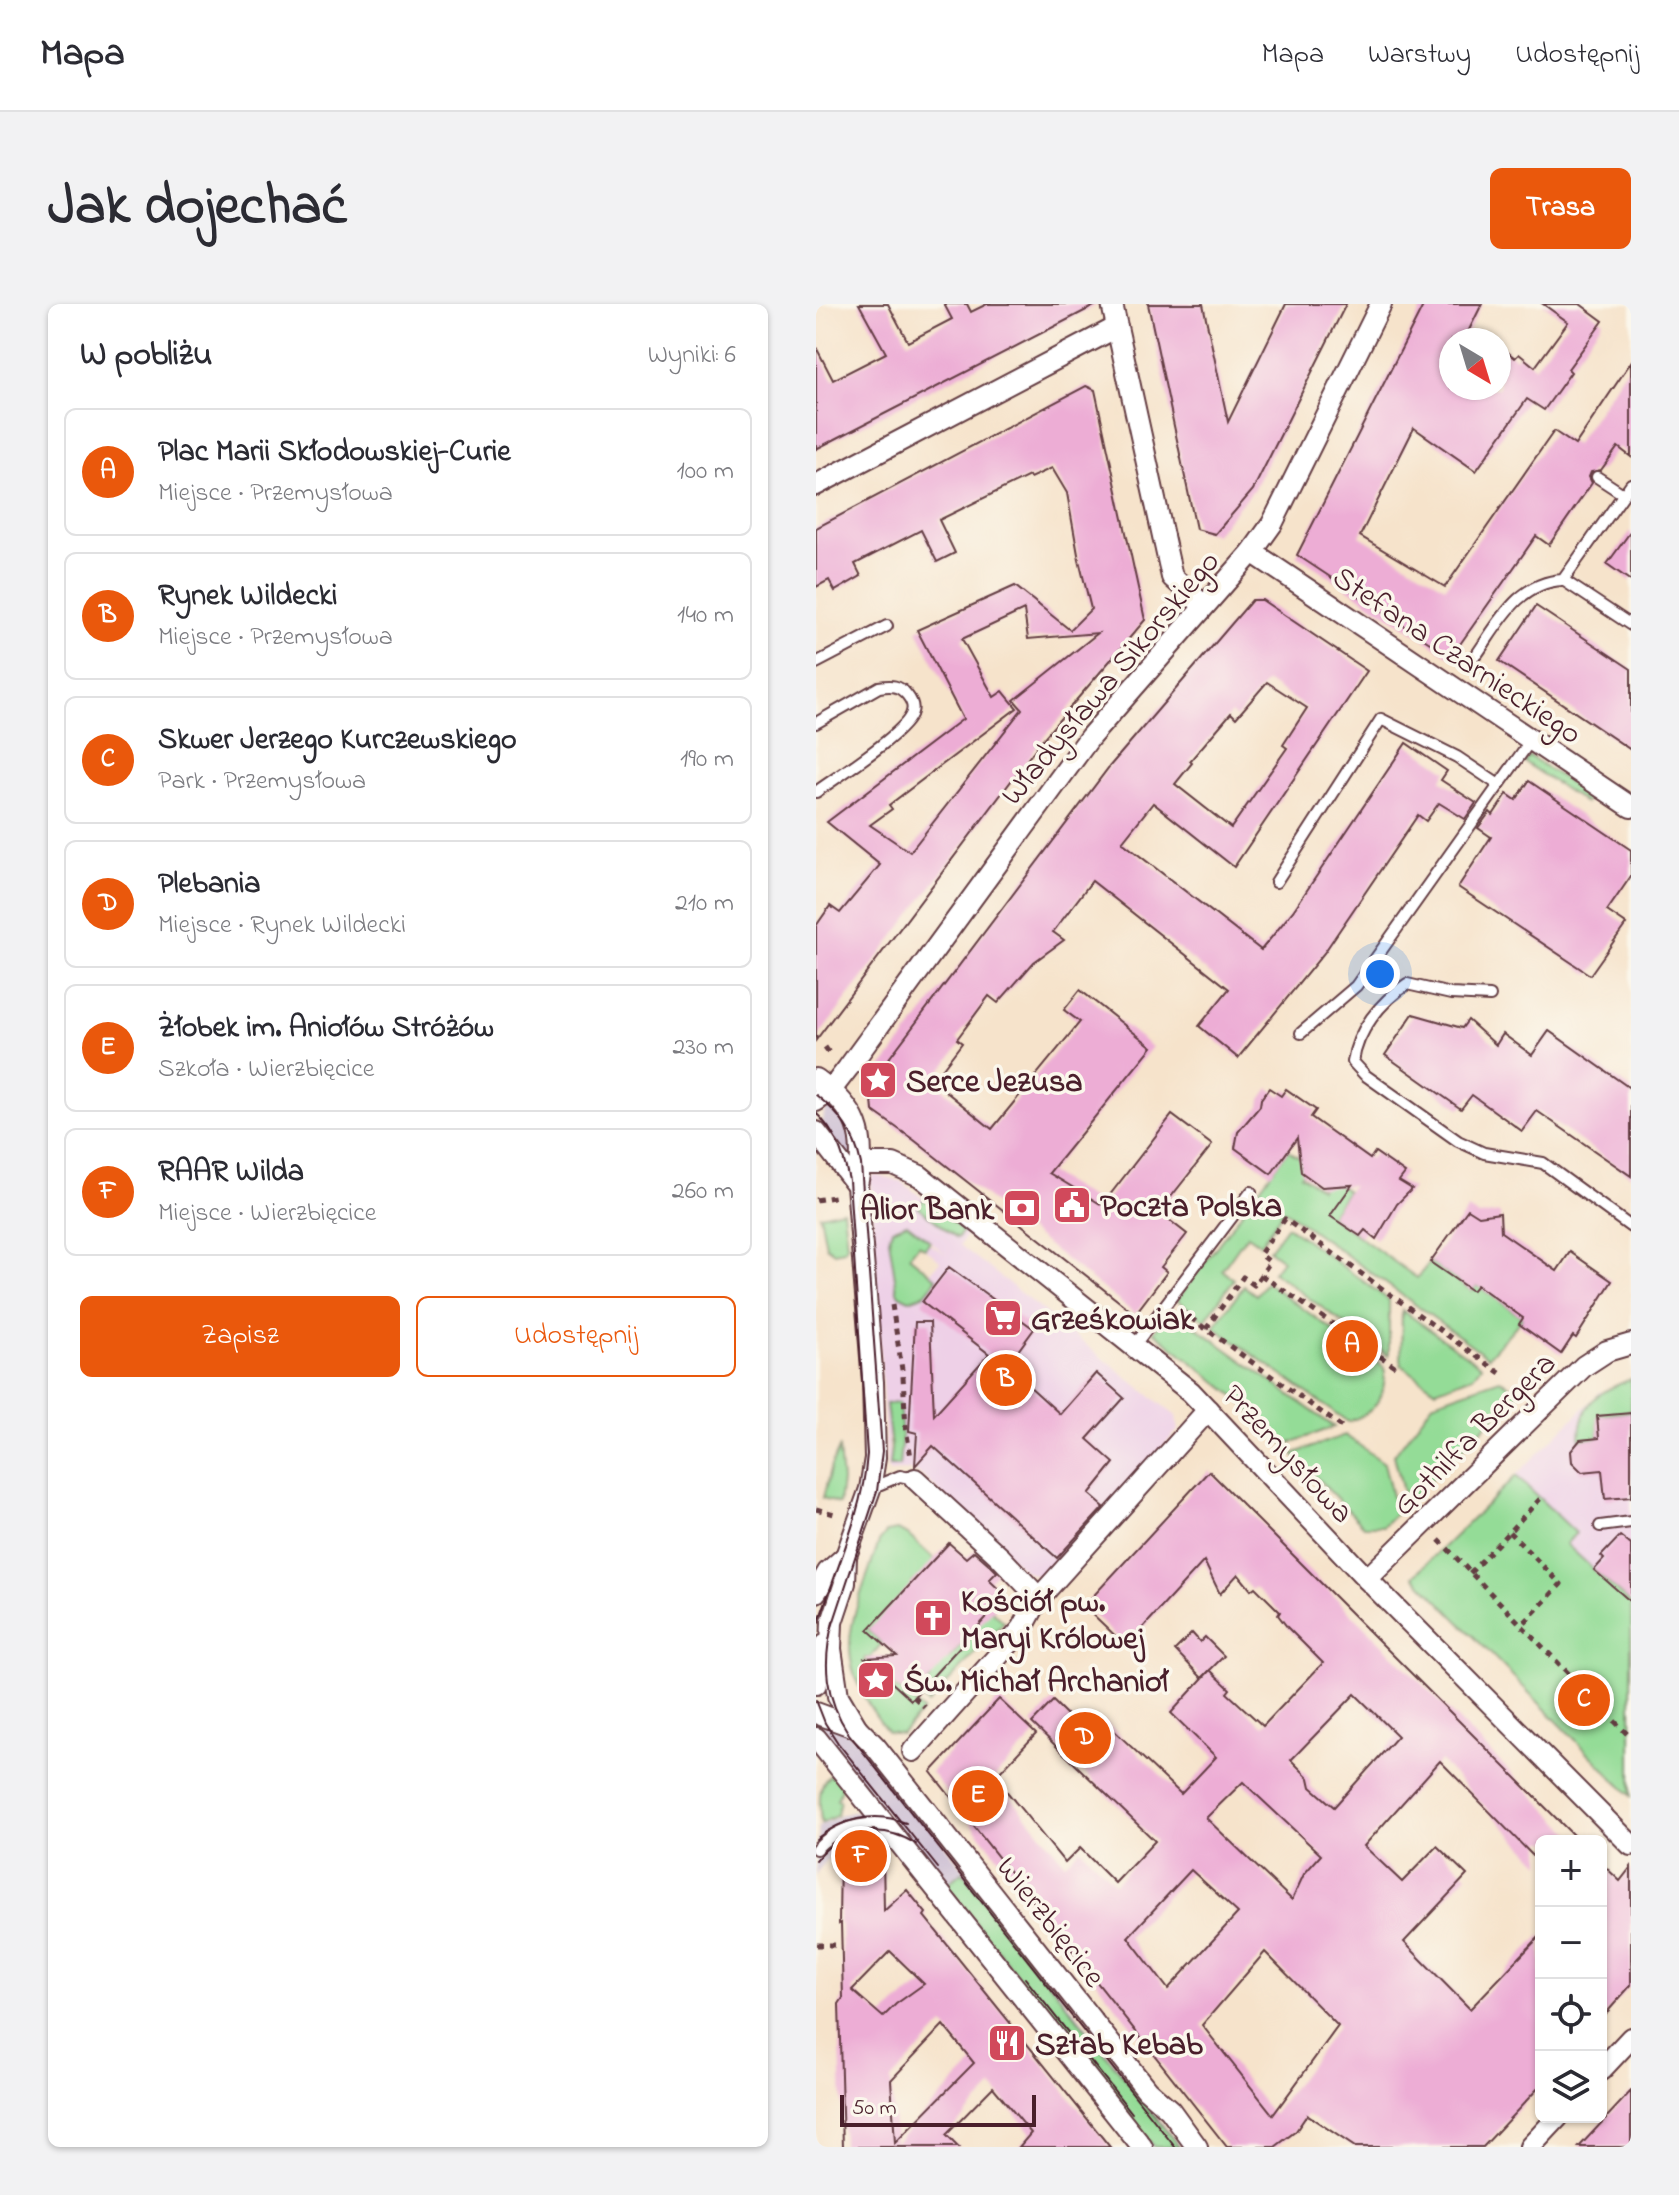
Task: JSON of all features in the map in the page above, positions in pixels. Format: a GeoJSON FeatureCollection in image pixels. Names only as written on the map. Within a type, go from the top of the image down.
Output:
{"type":"FeatureCollection","features":[{"type":"Feature","properties":{"kind":"street"},"geometry":{"type":"LineString","coordinates":[[1112,304],[1172,577],[1203,605]]}},
{"type":"Feature","properties":{"kind":"street","name":"Władysława Sikorskiego"},"geometry":{"type":"LineString","coordinates":[[821,1090],[1090,737],[1252,552],[1272,524],[1381,304]]}},
{"type":"Feature","properties":{"kind":"street"},"geometry":{"type":"LineString","coordinates":[[816,485],[1117,327]]}},
{"type":"Feature","properties":{"kind":"street","name":"Stefana Czarnieckiego"},"geometry":{"type":"LineString","coordinates":[[1252,552],[1631,807]]}},
{"type":"Feature","properties":{"kind":"street"},"geometry":{"type":"LineString","coordinates":[[821,1090],[847,1108],[862,1141],[861,1164],[850,1190]]}},
{"type":"Feature","properties":{"kind":"street"},"geometry":{"type":"LineString","coordinates":[[816,1132],[850,1190],[874,1402],[875,1458],[870,1489],[846,1556],[845,1583],[816,1684]]}},
{"type":"Feature","properties":{"kind":"street","name":"Przemysłowa"},"geometry":{"type":"LineString","coordinates":[[861,1164],[893,1164],[920,1176],[1134,1346],[1208,1410],[1367,1579],[1631,1845]]}},
{"type":"Feature","properties":{"kind":"street","name":"Gothilfa Bergera"},"geometry":{"type":"LineString","coordinates":[[1367,1579],[1584,1366],[1607,1351],[1631,1344]]}},
{"type":"Feature","properties":{"kind":"street"},"geometry":{"type":"LineString","coordinates":[[913,1751],[1022,1629],[1039,1598],[1208,1410]]}},
{"type":"Feature","properties":{"kind":"street"},"geometry":{"type":"LineString","coordinates":[[913,1469],[1039,1598]]}},
{"type":"Feature","properties":{"kind":"street"},"geometry":{"type":"LineString","coordinates":[[816,1560],[846,1556]]}},
{"type":"Feature","properties":{"kind":"street"},"geometry":{"type":"LineString","coordinates":[[816,1592],[828,1572],[846,1556]]}},
{"type":"Feature","properties":{"kind":"street"},"geometry":{"type":"LineString","coordinates":[[832,1622],[831,1649],[838,1696],[857,1728]]}},
{"type":"Feature","properties":{"kind":"street","name":"Wierzbięcice"},"geometry":{"type":"LineString","coordinates":[[816,1713],[857,1728],[883,1757],[1147,2090],[1165,2105],[1197,2147]]}},
{"type":"Feature","properties":{"kind":"street"},"geometry":{"type":"LineString","coordinates":[[816,1738],[826,1760],[886,1824],[1142,2147]]}},
{"type":"Feature","properties":{"kind":"street"},"geometry":{"type":"LineString","coordinates":[[1607,2064],[1631,2038]]}},
{"type":"Feature","properties":{"kind":"street"},"geometry":{"type":"LineString","coordinates":[[1530,2147],[1552,2123]]}},
{"type":"Feature","properties":{"kind":"lane"},"geometry":{"type":"LineString","coordinates":[[1597,477],[1623,494]]}},
{"type":"Feature","properties":{"kind":"lane"},"geometry":{"type":"LineString","coordinates":[[1563,580],[1631,484]]}},
{"type":"Feature","properties":{"kind":"lane"},"geometry":{"type":"LineString","coordinates":[[1477,654],[1514,603],[1529,589],[1546,581],[1563,580],[1631,625]]}},
{"type":"Feature","properties":{"kind":"lane"},"geometry":{"type":"LineString","coordinates":[[816,663],[887,626]]}},
{"type":"Feature","properties":{"kind":"lane"},"geometry":{"type":"LineString","coordinates":[[816,723],[879,687],[891,685],[901,688],[910,698],[913,710],[908,722],[892,736],[816,792]]}},
{"type":"Feature","properties":{"kind":"lane"},"geometry":{"type":"LineString","coordinates":[[1276,882],[1381,719],[1457,757],[1499,785]]}},
{"type":"Feature","properties":{"kind":"lane"},"geometry":{"type":"LineString","coordinates":[[1301,1033],[1356,986],[1531,740]]}},
{"type":"Feature","properties":{"kind":"lane"},"geometry":{"type":"LineString","coordinates":[[1490,996],[1451,994],[1407,984],[1386,999],[1355,1045],[1353,1062],[1365,1075],[1458,1141],[1484,1153],[1543,1163],[1631,1227]]}},
{"type":"Feature","properties":{"kind":"lane"},"geometry":{"type":"LineString","coordinates":[[1134,1346],[1251,1192]]}},
{"type":"Feature","properties":{"kind":"lane"},"geometry":{"type":"LineString","coordinates":[[870,1489],[913,1469]]}},
{"type":"Feature","properties":{"kind":"lane"},"geometry":{"type":"LineString","coordinates":[[1600,1526],[1631,1522]]}},
{"type":"Feature","properties":{"kind":"lane"},"geometry":{"type":"LineString","coordinates":[[816,1849],[846,1829],[871,1823],[886,1824]]}},
{"type":"Feature","properties":{"kind":"path"},"geometry":{"type":"LineString","coordinates":[[825,1047],[830,1054]]}},
{"type":"Feature","properties":{"kind":"path"},"geometry":{"type":"LineString","coordinates":[[816,1200],[850,1190]]}},
{"type":"Feature","properties":{"kind":"path"},"geometry":{"type":"LineString","coordinates":[[1206,1329],[1243,1277],[1254,1285],[1270,1262],[1260,1254],[1285,1219],[1500,1373]]}},
{"type":"Feature","properties":{"kind":"path"},"geometry":{"type":"LineString","coordinates":[[1261,1275],[1396,1367]]}},
{"type":"Feature","properties":{"kind":"path"},"geometry":{"type":"LineString","coordinates":[[890,1291],[913,1469]]}},
{"type":"Feature","properties":{"kind":"path"},"geometry":{"type":"LineString","coordinates":[[1167,1301],[1346,1430]]}},
{"type":"Feature","properties":{"kind":"path"},"geometry":{"type":"LineString","coordinates":[[1470,1573],[1540,1499]]}},
{"type":"Feature","properties":{"kind":"path"},"geometry":{"type":"LineString","coordinates":[[1509,1532],[1561,1584],[1521,1625]]}},
{"type":"Feature","properties":{"kind":"path"},"geometry":{"type":"LineString","coordinates":[[1439,1540],[1631,1738]]}},
{"type":"Feature","properties":{"kind":"path"},"geometry":{"type":"LineString","coordinates":[[1581,1686],[1593,1675]]}},
{"type":"Feature","properties":{"kind":"path"},"geometry":{"type":"LineString","coordinates":[[914,1697],[926,1708]]}},
{"type":"Feature","properties":{"kind":"path"},"geometry":{"type":"LineString","coordinates":[[817,1945],[835,1945]]}},
{"type":"Feature","properties":{"kind":"shaded area"},"geometry":{"type":"Polygon","coordinates":[[[831,1097],[853,1128],[851,1167],[821,1128],[831,1097]]]}},
{"type":"Feature","properties":{"kind":"shaded area"},"geometry":{"type":"Polygon","coordinates":[[[875,1175],[900,1181],[964,1229],[966,1235],[960,1245],[1176,1416],[1178,1430],[1045,1575],[1025,1571],[920,1474],[908,1470],[890,1472],[887,1469],[870,1178],[875,1175]],[[897,1225],[924,1295],[937,1279],[930,1273],[940,1261],[925,1248],[928,1243],[946,1254],[911,1226],[897,1225]],[[887,1404],[889,1465],[899,1466],[902,1436],[899,1404],[887,1404]]]}},
{"type":"Feature","properties":{"kind":"shaded area"},"geometry":{"type":"Polygon","coordinates":[[[1631,1389],[1631,1603],[1504,1487],[1600,1392],[1631,1389]]]}},
{"type":"Feature","properties":{"kind":"shaded area"},"geometry":{"type":"Polygon","coordinates":[[[823,1720],[838,1725],[870,1750],[1181,2147],[1149,2147],[820,1729],[823,1720]]]}},
{"type":"Feature","properties":{"kind":"shaded area"},"geometry":{"type":"Polygon","coordinates":[[[866,1809],[885,1840],[870,1839],[841,1847],[824,1862],[816,1877],[819,1827],[843,1814],[866,1809]]]}},
{"type":"Feature","properties":{"kind":"green space"},"geometry":{"type":"Polygon","coordinates":[[[1529,756],[1589,796],[1585,803],[1524,762],[1529,756]]]}},
{"type":"Feature","properties":{"kind":"green space"},"geometry":{"type":"Polygon","coordinates":[[[1288,1150],[1309,1164],[1301,1175],[1320,1188],[1327,1177],[1347,1191],[1330,1216],[1417,1278],[1430,1262],[1472,1291],[1477,1285],[1523,1318],[1488,1357],[1284,1210],[1260,1244],[1247,1235],[1222,1270],[1234,1279],[1205,1320],[1177,1300],[1288,1150]]]}},
{"type":"Feature","properties":{"kind":"green space"},"geometry":{"type":"Polygon","coordinates":[[[924,1199],[963,1231],[957,1238],[918,1207],[924,1199]]]}},
{"type":"Feature","properties":{"kind":"green space"},"geometry":{"type":"Polygon","coordinates":[[[843,1210],[847,1245],[844,1250],[834,1252],[826,1246],[820,1215],[843,1210]]]}},
{"type":"Feature","properties":{"kind":"green space"},"geometry":{"type":"Polygon","coordinates":[[[907,1223],[930,1241],[925,1248],[919,1244],[909,1256],[937,1279],[924,1295],[909,1300],[897,1291],[889,1239],[892,1229],[907,1223]]]}},
{"type":"Feature","properties":{"kind":"green space"},"geometry":{"type":"Polygon","coordinates":[[[1287,1226],[1389,1300],[1389,1356],[1273,1272],[1282,1260],[1269,1250],[1287,1226]]]}},
{"type":"Feature","properties":{"kind":"green space"},"geometry":{"type":"Polygon","coordinates":[[[1266,1282],[1385,1368],[1381,1396],[1366,1413],[1348,1422],[1214,1327],[1244,1286],[1256,1295],[1266,1282]]]}},
{"type":"Feature","properties":{"kind":"green space"},"geometry":{"type":"Polygon","coordinates":[[[1170,1308],[1334,1427],[1285,1445],[1236,1397],[1154,1332],[1170,1308]]]}},
{"type":"Feature","properties":{"kind":"green space"},"geometry":{"type":"Polygon","coordinates":[[[1402,1310],[1481,1366],[1473,1376],[1436,1390],[1401,1365],[1402,1310]]]}},
{"type":"Feature","properties":{"kind":"green space"},"geometry":{"type":"Polygon","coordinates":[[[1500,1379],[1519,1393],[1406,1504],[1394,1455],[1434,1402],[1500,1379]]]}},
{"type":"Feature","properties":{"kind":"green space"},"geometry":{"type":"Polygon","coordinates":[[[1631,1379],[1631,1411],[1598,1416],[1599,1438],[1580,1440],[1587,1407],[1600,1394],[1631,1379]]]}},
{"type":"Feature","properties":{"kind":"green space"},"geometry":{"type":"Polygon","coordinates":[[[899,1403],[902,1436],[899,1466],[889,1466],[891,1448],[886,1404],[899,1403]]]}},
{"type":"Feature","properties":{"kind":"green space"},"geometry":{"type":"Polygon","coordinates":[[[1345,1435],[1384,1463],[1396,1513],[1383,1526],[1364,1526],[1293,1454],[1345,1435]]]}},
{"type":"Feature","properties":{"kind":"green space"},"geometry":{"type":"Polygon","coordinates":[[[839,1449],[842,1481],[839,1504],[823,1498],[839,1449]]]}},
{"type":"Feature","properties":{"kind":"green space"},"geometry":{"type":"Polygon","coordinates":[[[1516,1476],[1576,1533],[1566,1544],[1631,1604],[1631,1796],[1414,1576],[1516,1476]]]}},
{"type":"Feature","properties":{"kind":"green space"},"geometry":{"type":"Polygon","coordinates":[[[897,1530],[908,1535],[937,1562],[912,1583],[915,1586],[875,1629],[872,1626],[868,1630],[882,1643],[870,1658],[865,1658],[865,1662],[870,1662],[894,1685],[895,1690],[900,1690],[923,1711],[901,1734],[888,1732],[869,1705],[857,1682],[850,1640],[853,1619],[879,1542],[887,1532],[897,1530]]]}},
{"type":"Feature","properties":{"kind":"green space"},"geometry":{"type":"Polygon","coordinates":[[[990,1609],[1004,1622],[928,1704],[917,1694],[931,1679],[928,1676],[946,1657],[949,1659],[952,1656],[990,1609]]]}},
{"type":"Feature","properties":{"kind":"green space"},"geometry":{"type":"Polygon","coordinates":[[[831,1775],[843,1783],[837,1800],[840,1800],[837,1815],[821,1824],[821,1790],[831,1775]]]}},
{"type":"Feature","properties":{"kind":"green space"},"geometry":{"type":"Polygon","coordinates":[[[962,1872],[1179,2147],[1154,2147],[946,1885],[962,1872]]]}},
{"type":"Feature","properties":{"kind":"building"},"geometry":{"type":"Polygon","coordinates":[[[859,304],[888,304],[908,342],[952,319],[944,304],[967,304],[971,312],[987,304],[1098,304],[816,449],[816,347],[833,380],[886,353],[859,304]]]}},
{"type":"Feature","properties":{"kind":"building"},"geometry":{"type":"Polygon","coordinates":[[[1148,304],[1203,304],[1228,422],[1286,304],[1346,304],[1253,490],[1215,534],[1196,529],[1148,304]]]}},
{"type":"Feature","properties":{"kind":"building"},"geometry":{"type":"Polygon","coordinates":[[[1424,304],[1482,304],[1470,328],[1439,328],[1439,400],[1511,400],[1511,355],[1515,358],[1519,354],[1535,367],[1568,322],[1543,304],[1580,304],[1603,321],[1568,369],[1571,372],[1544,410],[1527,399],[1476,471],[1414,428],[1360,536],[1445,587],[1554,431],[1575,445],[1631,362],[1631,457],[1618,447],[1601,470],[1591,472],[1589,477],[1592,483],[1549,545],[1536,536],[1451,657],[1297,555],[1424,304]]]}},
{"type":"Feature","properties":{"kind":"building"},"geometry":{"type":"Polygon","coordinates":[[[1086,386],[1095,390],[1145,620],[1042,740],[816,1040],[816,926],[830,906],[840,913],[880,865],[827,822],[963,719],[917,630],[1015,586],[1070,630],[1091,609],[1067,493],[1052,468],[939,520],[955,553],[937,562],[921,530],[855,564],[861,576],[835,591],[829,580],[816,587],[816,528],[1086,386]],[[1024,610],[962,639],[994,697],[1003,691],[1017,708],[889,805],[892,809],[870,825],[910,852],[1022,709],[1014,700],[1098,633],[1028,639],[1024,610]]]}},
{"type":"Feature","properties":{"kind":"building"},"geometry":{"type":"Polygon","coordinates":[[[1631,531],[1631,581],[1607,564],[1631,531]]]}},
{"type":"Feature","properties":{"kind":"building"},"geometry":{"type":"Polygon","coordinates":[[[1252,600],[1262,600],[1367,671],[1234,867],[1153,803],[1122,842],[1261,950],[1293,911],[1406,743],[1447,771],[1441,780],[1476,803],[1465,819],[1439,803],[1426,821],[1418,815],[1324,953],[1238,1058],[1199,1026],[1229,989],[1092,881],[1053,932],[1064,940],[1034,962],[998,1003],[989,996],[957,1039],[962,1043],[933,1081],[992,1129],[1080,1022],[1064,1010],[1080,990],[1152,1047],[1049,1173],[1102,1205],[1172,1115],[1212,1145],[1159,1212],[1187,1234],[1161,1267],[1167,1272],[1135,1314],[873,1111],[872,1100],[888,1080],[878,1073],[1109,767],[1252,600]],[[1267,682],[1236,718],[1231,713],[1190,761],[1192,763],[1175,784],[1231,828],[1287,748],[1283,745],[1307,708],[1267,682]]]}},
{"type":"Feature","properties":{"kind":"building"},"geometry":{"type":"Polygon","coordinates":[[[1536,606],[1631,669],[1631,750],[1499,661],[1536,606]]]}},
{"type":"Feature","properties":{"kind":"building"},"geometry":{"type":"Polygon","coordinates":[[[1529,781],[1631,850],[1631,876],[1607,911],[1626,924],[1590,975],[1458,887],[1491,837],[1478,828],[1490,812],[1493,815],[1507,794],[1516,800],[1529,781]]]}},
{"type":"Feature","properties":{"kind":"building"},"geometry":{"type":"Polygon","coordinates":[[[1413,1014],[1462,1028],[1468,1020],[1496,1045],[1503,1034],[1532,1055],[1549,1031],[1631,1089],[1631,1176],[1537,1111],[1522,1131],[1472,1095],[1461,1109],[1385,1055],[1413,1014]]]}},
{"type":"Feature","properties":{"kind":"building"},"geometry":{"type":"Polygon","coordinates":[[[1269,1088],[1281,1096],[1286,1089],[1316,1110],[1311,1117],[1370,1159],[1375,1152],[1405,1173],[1399,1181],[1412,1189],[1397,1204],[1376,1239],[1365,1230],[1360,1236],[1330,1216],[1352,1185],[1322,1187],[1301,1172],[1297,1138],[1271,1174],[1235,1148],[1238,1132],[1260,1106],[1269,1088]]]}},
{"type":"Feature","properties":{"kind":"building"},"geometry":{"type":"Polygon","coordinates":[[[1468,1209],[1479,1216],[1500,1213],[1501,1232],[1557,1271],[1570,1252],[1612,1281],[1576,1338],[1573,1336],[1561,1354],[1519,1324],[1523,1318],[1477,1285],[1472,1291],[1430,1262],[1468,1209]]]}},
{"type":"Feature","properties":{"kind":"building"},"geometry":{"type":"Polygon","coordinates":[[[949,1267],[1034,1329],[1007,1366],[1060,1414],[1096,1373],[1124,1398],[1087,1439],[1114,1463],[1089,1494],[1104,1507],[1057,1558],[933,1446],[915,1466],[917,1433],[909,1431],[915,1322],[930,1322],[934,1415],[989,1354],[922,1302],[949,1267]]]}},
{"type":"Feature","properties":{"kind":"building"},"geometry":{"type":"Polygon","coordinates":[[[1631,1413],[1631,1497],[1605,1499],[1602,1470],[1582,1472],[1572,1462],[1571,1451],[1580,1440],[1599,1438],[1597,1416],[1631,1413]]]}},
{"type":"Feature","properties":{"kind":"building"},"geometry":{"type":"Polygon","coordinates":[[[1209,1471],[1573,1835],[1535,1835],[1535,1858],[1440,1761],[1364,1846],[1402,1882],[1437,1846],[1467,1875],[1404,1942],[1470,2009],[1535,1941],[1535,2091],[1483,2147],[1355,2147],[1307,2115],[1296,2131],[1275,2147],[1227,2147],[931,1772],[999,1699],[1036,1734],[995,1777],[1065,1863],[1080,1848],[1115,1883],[1155,1841],[1032,1723],[1053,1701],[1087,1735],[1103,1720],[1181,1794],[1216,1757],[1171,1713],[1210,1670],[1230,1689],[1227,1693],[1263,1726],[1323,1663],[1288,1628],[1278,1615],[1280,1612],[1255,1587],[1251,1590],[1238,1574],[1220,1594],[1204,1561],[1126,1646],[1084,1606],[1209,1471]],[[1355,1694],[1291,1760],[1309,1778],[1311,1787],[1334,1807],[1398,1736],[1355,1694]],[[1243,1782],[1206,1818],[1292,1900],[1304,1874],[1321,1855],[1243,1782]],[[1191,1870],[1128,1937],[1168,1989],[1238,1913],[1191,1870]],[[1265,1952],[1202,2025],[1273,2115],[1338,2026],[1265,1952]]]}},
{"type":"Feature","properties":{"kind":"building"},"geometry":{"type":"Polygon","coordinates":[[[1620,1536],[1631,1545],[1631,1602],[1594,1570],[1604,1559],[1601,1556],[1620,1536]]]}},
{"type":"Feature","properties":{"kind":"building","name":"Kościół pw. Maryi Królowej"},"geometry":{"type":"Polygon","coordinates":[[[949,1543],[966,1558],[974,1551],[991,1566],[997,1572],[989,1580],[1006,1596],[911,1700],[865,1658],[897,1656],[868,1630],[949,1543]]]}},
{"type":"Feature","properties":{"kind":"building"},"geometry":{"type":"Polygon","coordinates":[[[1192,1633],[1200,1642],[1205,1637],[1224,1656],[1202,1678],[1175,1650],[1192,1633]]]}},
{"type":"Feature","properties":{"kind":"building"},"geometry":{"type":"Polygon","coordinates":[[[883,1856],[884,1911],[907,1890],[926,1913],[924,1916],[1110,2147],[1019,2147],[1031,2133],[993,2087],[946,2135],[958,2147],[843,2147],[839,2004],[843,1998],[839,1924],[840,1857],[883,1856]],[[890,1951],[852,1990],[883,2017],[924,1984],[890,1951]],[[943,2025],[891,2080],[895,2143],[974,2063],[943,2025]]]}},
{"type":"Feature","properties":{"kind":"building"},"geometry":{"type":"Polygon","coordinates":[[[1631,1867],[1631,1985],[1607,2012],[1607,1869],[1620,1881],[1631,1867]]]}},
{"type":"Feature","properties":{"kind":"building"},"geometry":{"type":"Polygon","coordinates":[[[1631,2091],[1631,2147],[1579,2147],[1601,2123],[1607,2123],[1607,2117],[1631,2091]]]}},
{"type":"Feature","properties":{"kind":"tram line"},"geometry":{"type":"LineString","coordinates":[[816,1095],[845,1125],[855,1143],[861,1164],[882,1451],[877,1491],[831,1630]]}},
{"type":"Feature","properties":{"kind":"tram line"},"geometry":{"type":"LineString","coordinates":[[816,1113],[838,1144],[849,1180],[867,1454],[854,1521],[816,1630]]}},
{"type":"Feature","properties":{"kind":"tram line"},"geometry":{"type":"LineString","coordinates":[[833,1622],[827,1652],[828,1680],[835,1707],[849,1734],[1175,2147]]}},
{"type":"Feature","properties":{"kind":"tram line"},"geometry":{"type":"LineString","coordinates":[[816,1700],[825,1723],[838,1743],[938,1868]]}},
{"type":"Feature","properties":{"kind":"tram line"},"geometry":{"type":"LineString","coordinates":[[816,1839],[836,1826],[870,1817],[906,1823]]}},
{"type":"Feature","properties":{"kind":"tram line"},"geometry":{"type":"LineString","coordinates":[[816,1860],[837,1841],[863,1832],[890,1833],[916,1844]]}},
{"type":"Feature","properties":{"kind":"tram line"},"geometry":{"type":"LineString","coordinates":[[1025,1978],[1132,2113]]}},
{"type":"Feature","properties":{"kind":"place","name":"Serce Jezusa"},"geometry":{"type":"Point","coordinates":[878,1080]}},
{"type":"Feature","properties":{"kind":"place","name":"Poczta Polska"},"geometry":{"type":"Point","coordinates":[1072,1205]}},
{"type":"Feature","properties":{"kind":"place","name":"Alior Bank"},"geometry":{"type":"Point","coordinates":[1022,1208]}},
{"type":"Feature","properties":{"kind":"place","name":"Grześkowiak"},"geometry":{"type":"Point","coordinates":[1003,1318]}},
{"type":"Feature","properties":{"kind":"place","name":"Plac Marii Skłodowskiej-Curie"},"geometry":{"type":"Point","coordinates":[1352,1346]}},
{"type":"Feature","properties":{"kind":"place","name":"Rynek Wildecki"},"geometry":{"type":"Point","coordinates":[1006,1380]}},
{"type":"Feature","properties":{"kind":"place","name":"Kościół pw. Maryi Królowej"},"geometry":{"type":"Point","coordinates":[933,1618]}},
{"type":"Feature","properties":{"kind":"place","name":"Św. Michał Archanioł"},"geometry":{"type":"Point","coordinates":[876,1680]}},
{"type":"Feature","properties":{"kind":"place","name":"Skwer Jerzego Kurczewskiego"},"geometry":{"type":"Point","coordinates":[1584,1700]}},
{"type":"Feature","properties":{"kind":"place","name":"Plebania"},"geometry":{"type":"Point","coordinates":[1085,1738]}},
{"type":"Feature","properties":{"kind":"place","name":"Żłobek im. Aniołów Stróżów"},"geometry":{"type":"Point","coordinates":[978,1796]}},
{"type":"Feature","properties":{"kind":"place","name":"RAAR Wilda"},"geometry":{"type":"Point","coordinates":[861,1856]}},
{"type":"Feature","properties":{"kind":"place","name":"Sztab Kebab"},"geometry":{"type":"Point","coordinates":[1007,2043]}}]}
